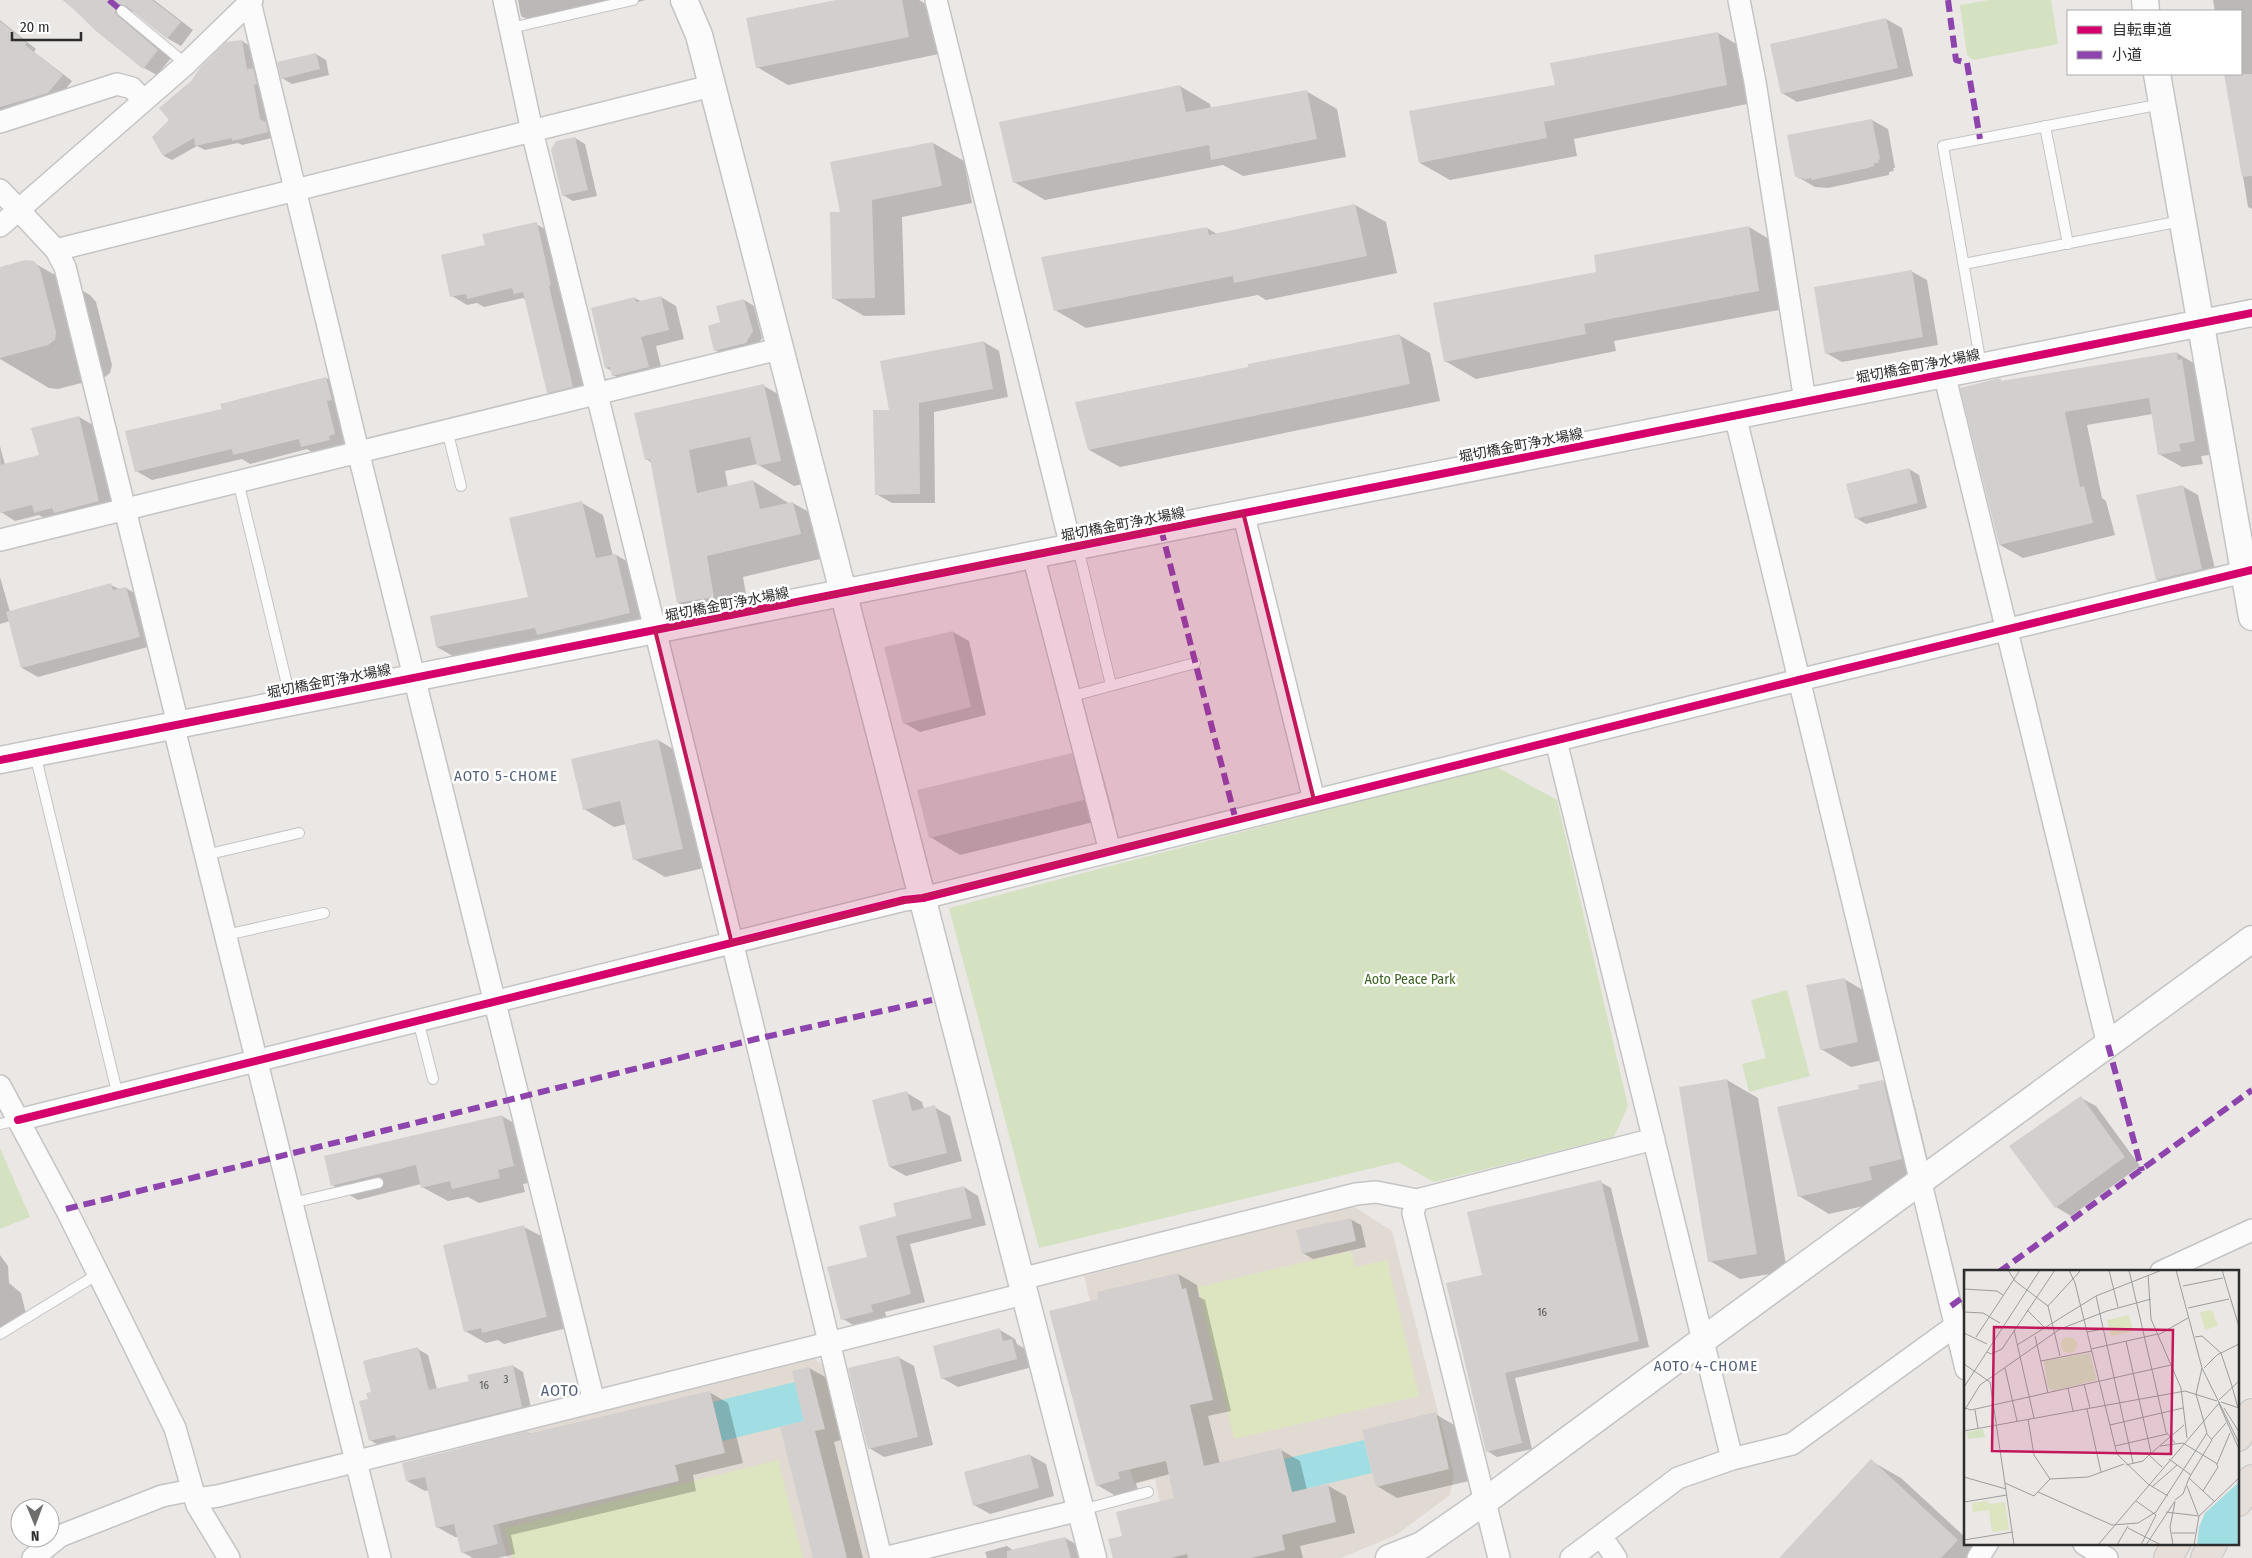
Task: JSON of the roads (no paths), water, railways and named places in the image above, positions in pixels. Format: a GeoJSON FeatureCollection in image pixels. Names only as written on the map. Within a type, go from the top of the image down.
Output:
{"type":"FeatureCollection","features":[{"type":"Feature","properties":{"kind":"highway"},"geometry":{"type":"LineString","coordinates":[[2240,1434],[2252,1413]]}},
{"type":"Feature","properties":{"kind":"highway"},"geometry":{"type":"LineString","coordinates":[[2240,1499],[2252,1479]]}},
{"type":"Feature","properties":{"kind":"highway"},"geometry":{"type":"LineString","coordinates":[[2168,1558],[2175,1546]]}},
{"type":"Feature","properties":{"kind":"highway"},"geometry":{"type":"LineString","coordinates":[[2205,1558],[2212,1546]]}},
{"type":"Feature","properties":{"kind":"street"},"geometry":{"type":"LineString","coordinates":[[504,0],[532,131],[882,1558],[1080,1510]]}},
{"type":"Feature","properties":{"kind":"street"},"geometry":{"type":"LineString","coordinates":[[684,0],[699,35],[842,594],[923,898],[1093,1558]]}},
{"type":"Feature","properties":{"kind":"street"},"geometry":{"type":"LineString","coordinates":[[936,0],[1074,546]]}},
{"type":"Feature","properties":{"kind":"street"},"geometry":{"type":"LineString","coordinates":[[1739,0],[1755,82],[1805,401]]}},
{"type":"Feature","properties":{"kind":"street"},"geometry":{"type":"LineString","coordinates":[[256,1],[255,23],[358,451],[594,1402]]}},
{"type":"Feature","properties":{"kind":"street"},"geometry":{"type":"LineString","coordinates":[[0,226],[256,1]]}},
{"type":"Feature","properties":{"kind":"street"},"geometry":{"type":"LineString","coordinates":[[2157,75],[2200,323],[2248,571],[2252,617]]}},
{"type":"Feature","properties":{"kind":"street"},"geometry":{"type":"LineString","coordinates":[[0,122],[117,84],[132,88],[143,100]]}},
{"type":"Feature","properties":{"kind":"street"},"geometry":{"type":"LineString","coordinates":[[56,250],[711,86]]}},
{"type":"Feature","properties":{"kind":"street"},"geometry":{"type":"LineString","coordinates":[[0,190],[56,250],[65,267],[176,724],[205,855],[380,1558]]}},
{"type":"Feature","properties":{"kind":"street","name":"堀切橋金町浄水場線"},"geometry":{"type":"LineString","coordinates":[[0,760],[2252,313]]}},
{"type":"Feature","properties":{"kind":"street"},"geometry":{"type":"LineString","coordinates":[[0,540],[779,348]]}},
{"type":"Feature","properties":{"kind":"street"},"geometry":{"type":"LineString","coordinates":[[1944,373],[2108,1045]]}},
{"type":"Feature","properties":{"kind":"street"},"geometry":{"type":"LineString","coordinates":[[1735,415],[1964,1360]]}},
{"type":"Feature","properties":{"kind":"street"},"geometry":{"type":"LineString","coordinates":[[1243,512],[1314,800]]}},
{"type":"Feature","properties":{"kind":"street"},"geometry":{"type":"LineString","coordinates":[[1033,555],[1110,851]]}},
{"type":"Feature","properties":{"kind":"street"},"geometry":{"type":"LineString","coordinates":[[9,1122],[904,900],[923,898],[1798,680],[2248,571]]}},
{"type":"Feature","properties":{"kind":"street"},"geometry":{"type":"LineString","coordinates":[[1556,741],[1732,1459]]}},
{"type":"Feature","properties":{"kind":"street"},"geometry":{"type":"LineString","coordinates":[[1390,1558],[1422,1545],[1484,1502],[2252,939]]}},
{"type":"Feature","properties":{"kind":"street"},"geometry":{"type":"LineString","coordinates":[[0,1086],[9,1122],[98,1274],[175,1428],[197,1505],[229,1558]]}},
{"type":"Feature","properties":{"kind":"street"},"geometry":{"type":"LineString","coordinates":[[32,1558],[60,1536],[162,1496],[194,1494],[218,1496],[829,1343],[1022,1286],[1356,1194],[1376,1192],[1417,1200],[1654,1139]]}},
{"type":"Feature","properties":{"kind":"street"},"geometry":{"type":"LineString","coordinates":[[1417,1200],[1413,1213],[1499,1558]]}},
{"type":"Feature","properties":{"kind":"street"},"geometry":{"type":"LineString","coordinates":[[2165,1270],[2252,1230]]}},
{"type":"Feature","properties":{"kind":"street"},"geometry":{"type":"LineString","coordinates":[[1571,1558],[1602,1537],[1678,1478],[1732,1459],[1792,1444],[1956,1326]]}},
{"type":"Feature","properties":{"kind":"street"},"geometry":{"type":"LineString","coordinates":[[1602,1537],[1616,1558]]}},
{"type":"Feature","properties":{"kind":"street"},"geometry":{"type":"LineString","coordinates":[[1978,1558],[1986,1546]]}},
{"type":"Feature","properties":{"kind":"street"},"geometry":{"type":"LineString","coordinates":[[2087,1546],[2107,1558]]}},
{"type":"Feature","properties":{"kind":"lane"},"geometry":{"type":"LineString","coordinates":[[511,28],[633,0]]}},
{"type":"Feature","properties":{"kind":"lane"},"geometry":{"type":"LineString","coordinates":[[122,11],[186,64]]}},
{"type":"Feature","properties":{"kind":"lane"},"geometry":{"type":"LineString","coordinates":[[1981,366],[1943,146],[2162,104]]}},
{"type":"Feature","properties":{"kind":"lane"},"geometry":{"type":"LineString","coordinates":[[2044,126],[2068,244]]}},
{"type":"Feature","properties":{"kind":"lane"},"geometry":{"type":"LineString","coordinates":[[1964,264],[2182,221]]}},
{"type":"Feature","properties":{"kind":"lane"},"geometry":{"type":"LineString","coordinates":[[447,430],[461,486]]}},
{"type":"Feature","properties":{"kind":"lane"},"geometry":{"type":"LineString","coordinates":[[238,481],[291,702]]}},
{"type":"Feature","properties":{"kind":"lane"},"geometry":{"type":"LineString","coordinates":[[1074,546],[1111,685]]}},
{"type":"Feature","properties":{"kind":"lane"},"geometry":{"type":"LineString","coordinates":[[1069,697],[1195,663]]}},
{"type":"Feature","properties":{"kind":"lane"},"geometry":{"type":"LineString","coordinates":[[35,753],[118,1096]]}},
{"type":"Feature","properties":{"kind":"lane"},"geometry":{"type":"LineString","coordinates":[[205,855],[298,833]]}},
{"type":"Feature","properties":{"kind":"lane"},"geometry":{"type":"LineString","coordinates":[[226,935],[324,913]]}},
{"type":"Feature","properties":{"kind":"lane"},"geometry":{"type":"LineString","coordinates":[[418,1020],[434,1079]]}},
{"type":"Feature","properties":{"kind":"lane"},"geometry":{"type":"LineString","coordinates":[[292,1203],[378,1182]]}},
{"type":"Feature","properties":{"kind":"lane"},"geometry":{"type":"LineString","coordinates":[[0,1334],[98,1274]]}},
{"type":"Feature","properties":{"kind":"lane"},"geometry":{"type":"LineString","coordinates":[[1080,1510],[1148,1492]]}},
{"type":"Feature","properties":{"kind":"water"},"geometry":{"type":"Polygon","coordinates":[[[795,1382],[804,1421],[722,1441],[713,1402],[795,1382]]]}},
{"type":"Feature","properties":{"kind":"water"},"geometry":{"type":"Polygon","coordinates":[[[1364,1440],[1372,1473],[1292,1492],[1284,1459],[1364,1440]]]}},
{"type":"Feature","properties":{"kind":"district","name":"AOTO 5-CHOME"},"geometry":{"type":"Point","coordinates":[506,776]}},
{"type":"Feature","properties":{"kind":"district","name":"AOTO 4-CHOME"},"geometry":{"type":"Point","coordinates":[1706,1366]}},
{"type":"Feature","properties":{"kind":"district","name":"AOTO"},"geometry":{"type":"Point","coordinates":[560,1390]}},
{"type":"Feature","properties":{"kind":"park label","name":"Aoto Peace Park"},"geometry":{"type":"Point","coordinates":[1410,979]}}]}
